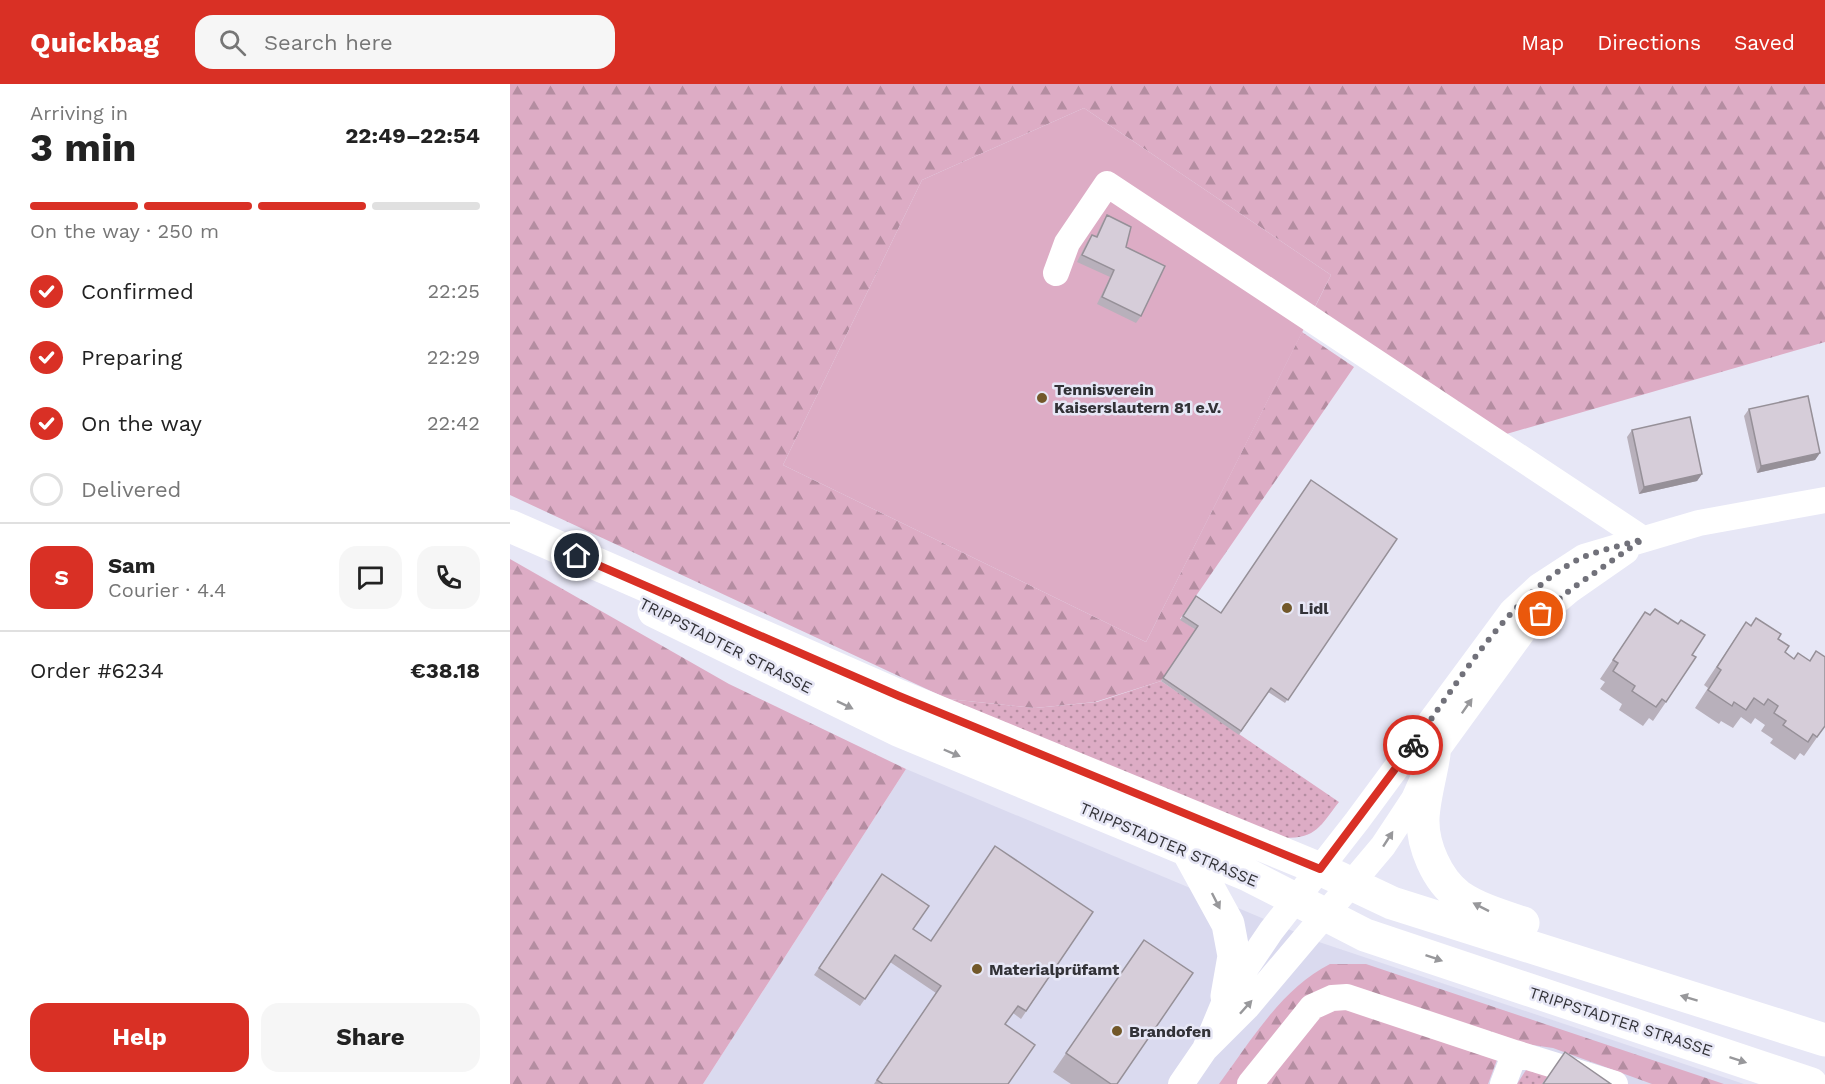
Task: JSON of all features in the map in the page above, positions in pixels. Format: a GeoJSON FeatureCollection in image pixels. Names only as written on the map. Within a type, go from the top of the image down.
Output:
{"type":"FeatureCollection","features":[{"type":"Feature","properties":{"kind":"main road","name":"TRIPPSTADTER STRASSE"},"geometry":{"type":"LineString","coordinates":[[522,532],[652,611],[898,730],[1248,875],[1365,935],[1811,1084]]}},
{"type":"Feature","properties":{"kind":"main road","name":"TRIPPSTADTER STRASSE"},"geometry":{"type":"LineString","coordinates":[[522,532],[899,696],[1320,869],[1380,899],[1582,965],[1825,1040]]}},
{"type":"Feature","properties":{"kind":"main road"},"geometry":{"type":"LineString","coordinates":[[1434,754],[1423,819],[1427,849],[1442,877],[1458,895],[1495,914],[1560,934],[1582,965]]}},
{"type":"Feature","properties":{"kind":"main road"},"geometry":{"type":"LineString","coordinates":[[1188,850],[1228,924],[1234,956],[1227,996]]}},
{"type":"Feature","properties":{"kind":"street"},"geometry":{"type":"LineString","coordinates":[[1056,273],[1067,243],[1107,184],[1643,539]]}},
{"type":"Feature","properties":{"kind":"street"},"geometry":{"type":"LineString","coordinates":[[1181,1084],[1205,1049],[1247,1006],[1310,908],[1320,869],[1512,611],[1538,586],[1584,557],[1643,539],[1699,523],[1825,500]]}},
{"type":"Feature","properties":{"kind":"street"},"geometry":{"type":"LineString","coordinates":[[1205,1049],[1227,996],[1310,908],[1351,884],[1383,846],[1414,799],[1434,754],[1527,626],[1570,590],[1643,539]]}},
{"type":"Feature","properties":{"kind":"street"},"geometry":{"type":"LineString","coordinates":[[1250,1084],[1312,1007],[1332,998],[1347,997],[1615,1084]]}},
{"type":"Feature","properties":{"kind":"street"},"geometry":{"type":"LineString","coordinates":[[1503,1084],[1515,1053]]}},
{"type":"Feature","properties":{"kind":"shaded area"},"geometry":{"type":"Polygon","coordinates":[[[906,769],[1319,942],[1744,1084],[703,1084],[906,769]]]}},
{"type":"Feature","properties":{"kind":"green space"},"geometry":{"type":"Polygon","coordinates":[[[510,84],[1825,84],[1825,342],[1503,435],[1315,307],[1331,275],[1084,108],[922,180],[783,465],[1146,642],[1302,332],[1354,367],[1180,619],[1196,630],[1161,681],[1095,702],[1035,708],[948,699],[510,495],[510,84]]]}},
{"type":"Feature","properties":{"kind":"green space","name":"Tennisverein Kaiserslautern 81 e.V."},"geometry":{"type":"Polygon","coordinates":[[[1084,108],[1331,275],[1146,642],[783,465],[922,180],[1084,108]]]}},
{"type":"Feature","properties":{"kind":"green space"},"geometry":{"type":"Polygon","coordinates":[[[510,559],[729,684],[906,769],[703,1084],[510,1084],[510,559]]]}},
{"type":"Feature","properties":{"kind":"green space"},"geometry":{"type":"Polygon","coordinates":[[[1161,681],[1339,802],[1322,824],[1304,836],[1285,838],[948,699],[1035,708],[1097,702],[1161,681]]]}},
{"type":"Feature","properties":{"kind":"green space"},"geometry":{"type":"Polygon","coordinates":[[[1330,964],[1366,964],[1724,1084],[1652,1084],[1553,1048],[1504,1041],[1488,1084],[1219,1084],[1282,1001],[1313,974],[1330,964]]]}},
{"type":"Feature","properties":{"kind":"green space"},"geometry":{"type":"Polygon","coordinates":[[[1528,1067],[1552,1070],[1542,1084],[1517,1084],[1528,1067]]]}},
{"type":"Feature","properties":{"kind":"building"},"geometry":{"type":"Polygon","coordinates":[[[1107,215],[1131,227],[1126,247],[1165,266],[1141,316],[1102,297],[1114,270],[1082,255],[1092,235],[1097,237],[1107,215]]]}},
{"type":"Feature","properties":{"kind":"building"},"geometry":{"type":"Polygon","coordinates":[[[1808,396],[1820,453],[1761,466],[1749,409],[1808,396]]]}},
{"type":"Feature","properties":{"kind":"building"},"geometry":{"type":"Polygon","coordinates":[[[1690,417],[1702,474],[1644,487],[1632,430],[1690,417]]]}},
{"type":"Feature","properties":{"kind":"building","name":"Lidl"},"geometry":{"type":"Polygon","coordinates":[[[1311,480],[1397,539],[1288,700],[1271,688],[1241,731],[1163,678],[1198,626],[1183,616],[1196,596],[1221,613],[1311,480]]]}},
{"type":"Feature","properties":{"kind":"building"},"geometry":{"type":"Polygon","coordinates":[[[1655,609],[1678,624],[1681,620],[1705,635],[1692,655],[1696,657],[1666,702],[1662,699],[1656,707],[1632,691],[1635,686],[1613,671],[1618,663],[1613,660],[1645,612],[1650,615],[1655,609]]]}},
{"type":"Feature","properties":{"kind":"building"},"geometry":{"type":"Polygon","coordinates":[[[1756,618],[1781,634],[1778,639],[1789,646],[1785,652],[1794,659],[1798,653],[1810,661],[1816,651],[1825,657],[1825,726],[1817,737],[1813,734],[1808,742],[1783,725],[1786,721],[1774,713],[1778,706],[1768,699],[1764,705],[1754,698],[1746,710],[1734,702],[1732,706],[1708,690],[1721,670],[1717,667],[1746,622],[1751,626],[1756,618]]]}},
{"type":"Feature","properties":{"kind":"building","name":"Materialprüfamt"},"geometry":{"type":"Polygon","coordinates":[[[995,846],[1093,912],[1026,1011],[1018,1006],[1005,1024],[1035,1045],[1008,1084],[883,1084],[877,1080],[941,986],[895,955],[865,999],[819,968],[882,874],[929,906],[913,929],[931,941],[995,846]]]}},
{"type":"Feature","properties":{"kind":"building","name":"Brandofen"},"geometry":{"type":"Polygon","coordinates":[[[1144,940],[1193,973],[1117,1084],[1111,1084],[1066,1053],[1144,940]]]}},
{"type":"Feature","properties":{"kind":"building"},"geometry":{"type":"Polygon","coordinates":[[[1565,1052],[1611,1084],[1543,1084],[1565,1052]]]}},
{"type":"Feature","properties":{"kind":"way so far"},"geometry":{"type":"LineString","coordinates":[[1413,745],[1512,611],[1538,586],[1584,557],[1643,539],[1570,590],[1541,614]]}},
{"type":"Feature","properties":{"kind":"place","name":"Tennisverein Kaiserslautern 81 e.V."},"geometry":{"type":"Point","coordinates":[1042,398]}},
{"type":"Feature","properties":{"kind":"place","name":"Lidl"},"geometry":{"type":"Point","coordinates":[1287,608]}},
{"type":"Feature","properties":{"kind":"place","name":"Materialprüfamt"},"geometry":{"type":"Point","coordinates":[977,969]}},
{"type":"Feature","properties":{"kind":"place","name":"Brandofen"},"geometry":{"type":"Point","coordinates":[1117,1031]}},
{"type":"Feature","properties":{"kind":"route"},"geometry":{"type":"LineString","coordinates":[[577,556],[899,696],[1320,869],[1413,745]]}}]}
